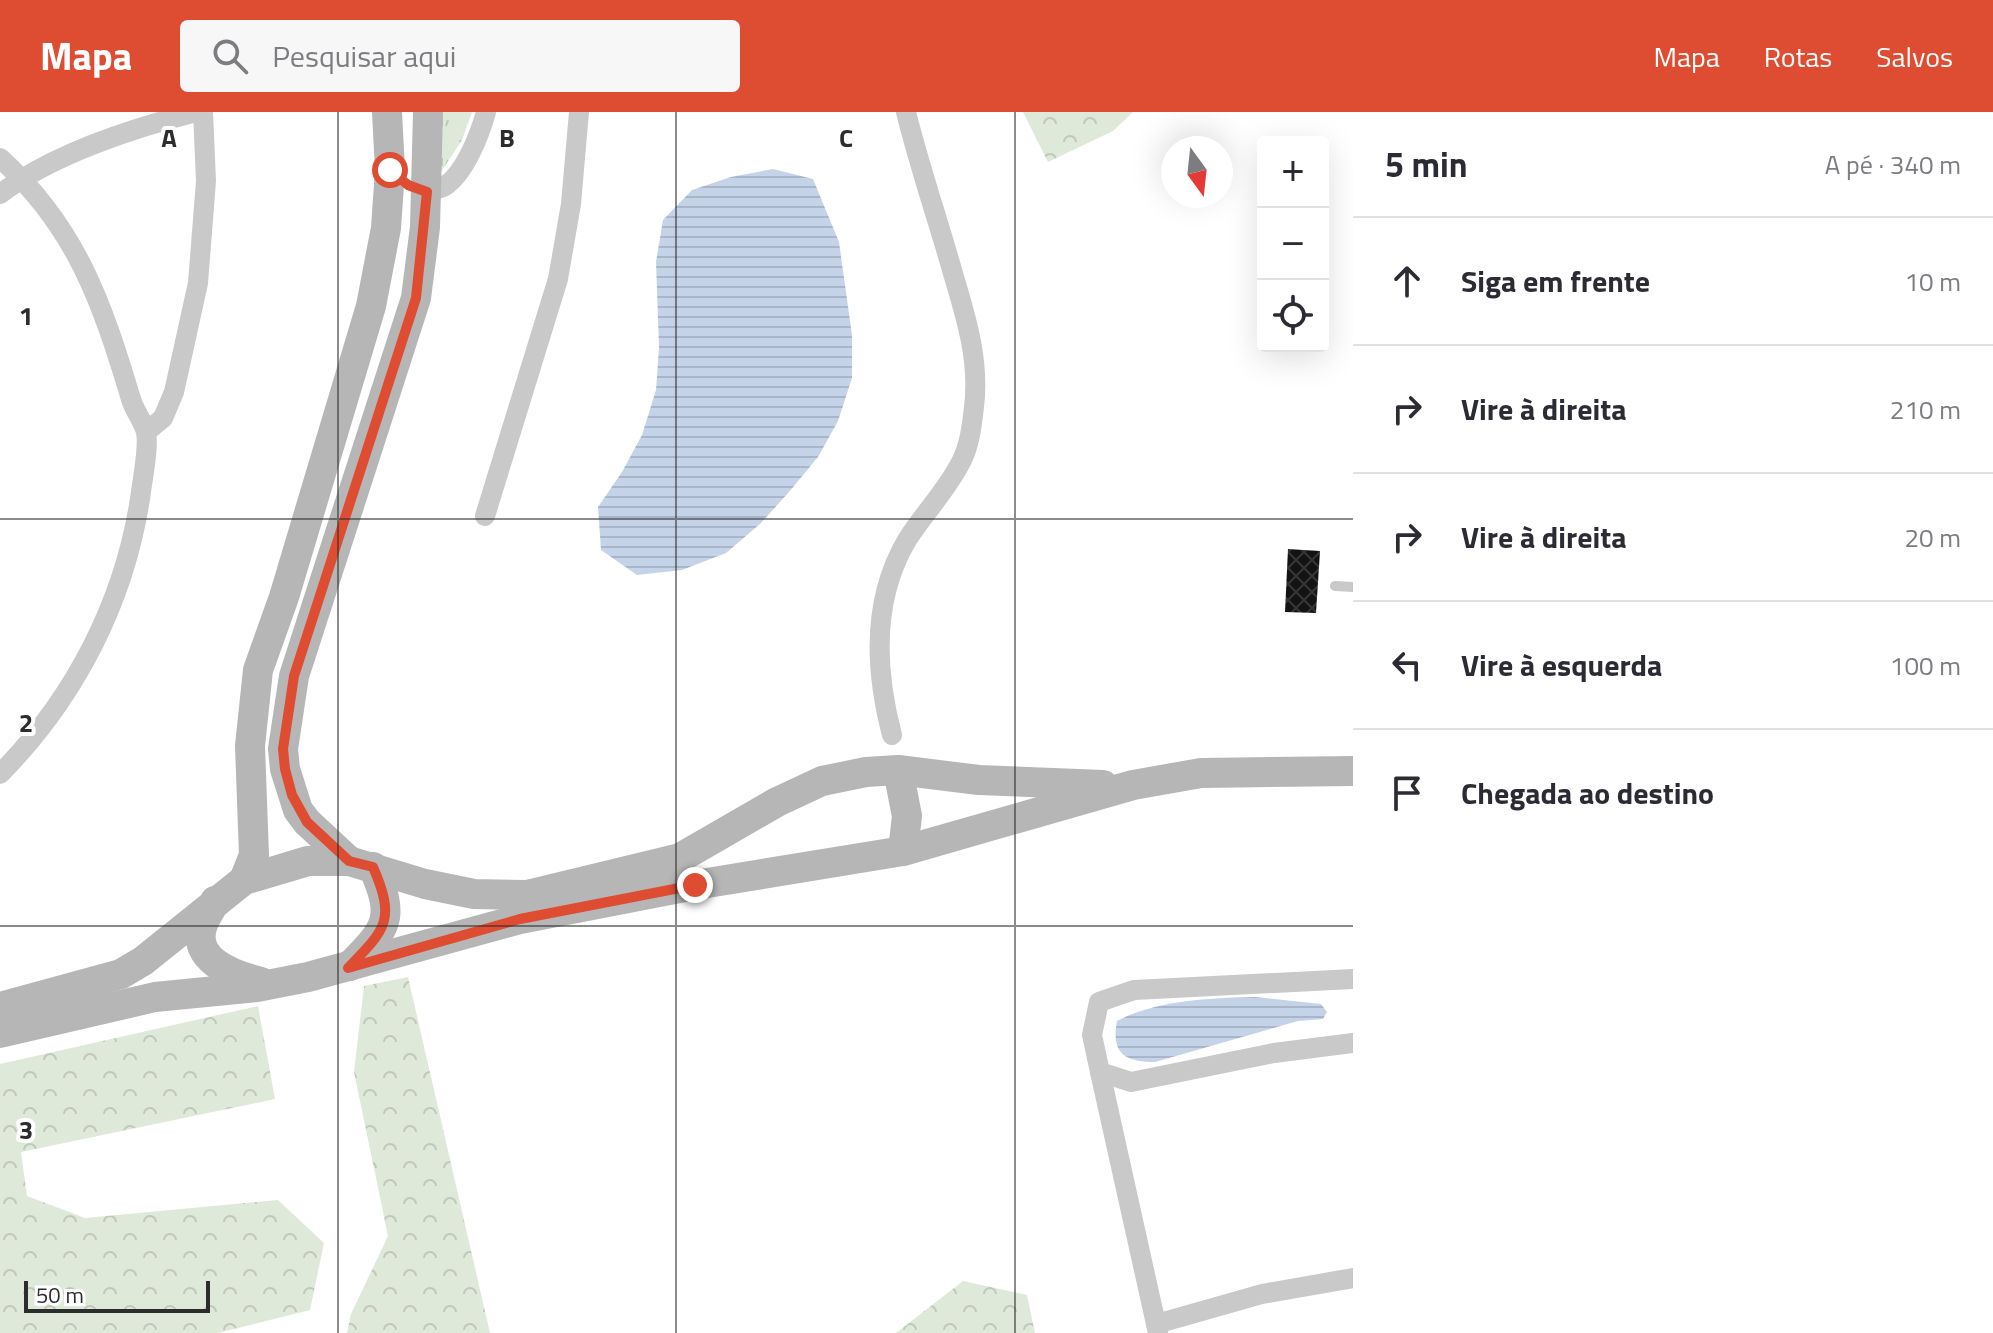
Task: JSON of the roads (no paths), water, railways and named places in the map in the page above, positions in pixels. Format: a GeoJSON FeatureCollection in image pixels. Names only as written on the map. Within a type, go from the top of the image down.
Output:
{"type":"FeatureCollection","features":[{"type":"Feature","properties":{"kind":"street"},"geometry":{"type":"LineString","coordinates":[[0,194],[21,178],[122,134],[196,112]]}},
{"type":"Feature","properties":{"kind":"street"},"geometry":{"type":"LineString","coordinates":[[146,432],[163,418],[174,392],[198,283],[206,181],[203,112]]}},
{"type":"Feature","properties":{"kind":"street"},"geometry":{"type":"LineString","coordinates":[[244,880],[254,855],[250,746],[258,670],[284,597],[371,306],[386,228],[390,170],[387,112]]}},
{"type":"Feature","properties":{"kind":"street"},"geometry":{"type":"LineString","coordinates":[[348,968],[379,934],[386,920],[386,905],[361,864],[307,822],[298,810],[285,769],[283,749],[294,676],[416,298],[427,192],[428,112]]}},
{"type":"Feature","properties":{"kind":"street"},"geometry":{"type":"LineString","coordinates":[[390,170],[408,185],[427,192],[445,187],[473,148],[486,112]]}},
{"type":"Feature","properties":{"kind":"street"},"geometry":{"type":"LineString","coordinates":[[485,516],[558,279],[571,204],[579,112]]}},
{"type":"Feature","properties":{"kind":"street"},"geometry":{"type":"LineString","coordinates":[[892,735],[885,711],[879,648],[883,603],[898,558],[909,538],[963,458],[971,429],[976,374],[967,320],[906,112]]}},
{"type":"Feature","properties":{"kind":"street"},"geometry":{"type":"LineString","coordinates":[[0,158],[46,207],[81,260],[101,304],[133,408],[146,432],[144,471],[130,547],[105,620],[75,678],[46,722],[0,774]]}},
{"type":"Feature","properties":{"kind":"street"},"geometry":{"type":"LineString","coordinates":[[898,770],[907,816],[903,851]]}},
{"type":"Feature","properties":{"kind":"street"},"geometry":{"type":"LineString","coordinates":[[0,1007],[121,974],[143,961],[244,880],[308,861],[361,864],[425,884],[474,894],[527,895],[680,858],[777,802],[822,781],[866,772],[898,770],[979,780],[1133,785]]}},
{"type":"Feature","properties":{"kind":"street"},"geometry":{"type":"LineString","coordinates":[[0,1033],[155,997],[271,984],[348,968],[520,919],[695,885],[903,851],[1133,785],[1201,773],[1353,771]]}},
{"type":"Feature","properties":{"kind":"street"},"geometry":{"type":"LineString","coordinates":[[216,900],[203,925],[200,944],[210,959],[227,971],[271,984]]}},
{"type":"Feature","properties":{"kind":"street"},"geometry":{"type":"LineString","coordinates":[[1353,979],[1134,990],[1099,1002],[1092,1035],[1157,1328],[1262,1294],[1353,1278]]}},
{"type":"Feature","properties":{"kind":"street"},"geometry":{"type":"LineString","coordinates":[[1100,1072],[1131,1082],[1274,1053],[1353,1043]]}},
{"type":"Feature","properties":{"kind":"lane"},"geometry":{"type":"LineString","coordinates":[[1335,586],[1353,587]]}},
{"type":"Feature","properties":{"kind":"water"},"geometry":{"type":"Polygon","coordinates":[[[773,169],[813,179],[839,242],[852,335],[852,378],[838,421],[818,457],[789,492],[760,524],[726,553],[682,570],[637,575],[601,550],[598,507],[642,435],[656,390],[659,348],[656,262],[663,220],[692,190],[731,177],[773,169]]]}},
{"type":"Feature","properties":{"kind":"water"},"geometry":{"type":"Polygon","coordinates":[[[1255,997],[1321,1004],[1327,1012],[1323,1019],[1298,1021],[1155,1062],[1135,1060],[1122,1054],[1118,1048],[1117,1021],[1132,1014],[1166,1004],[1255,997]]]}}]}
